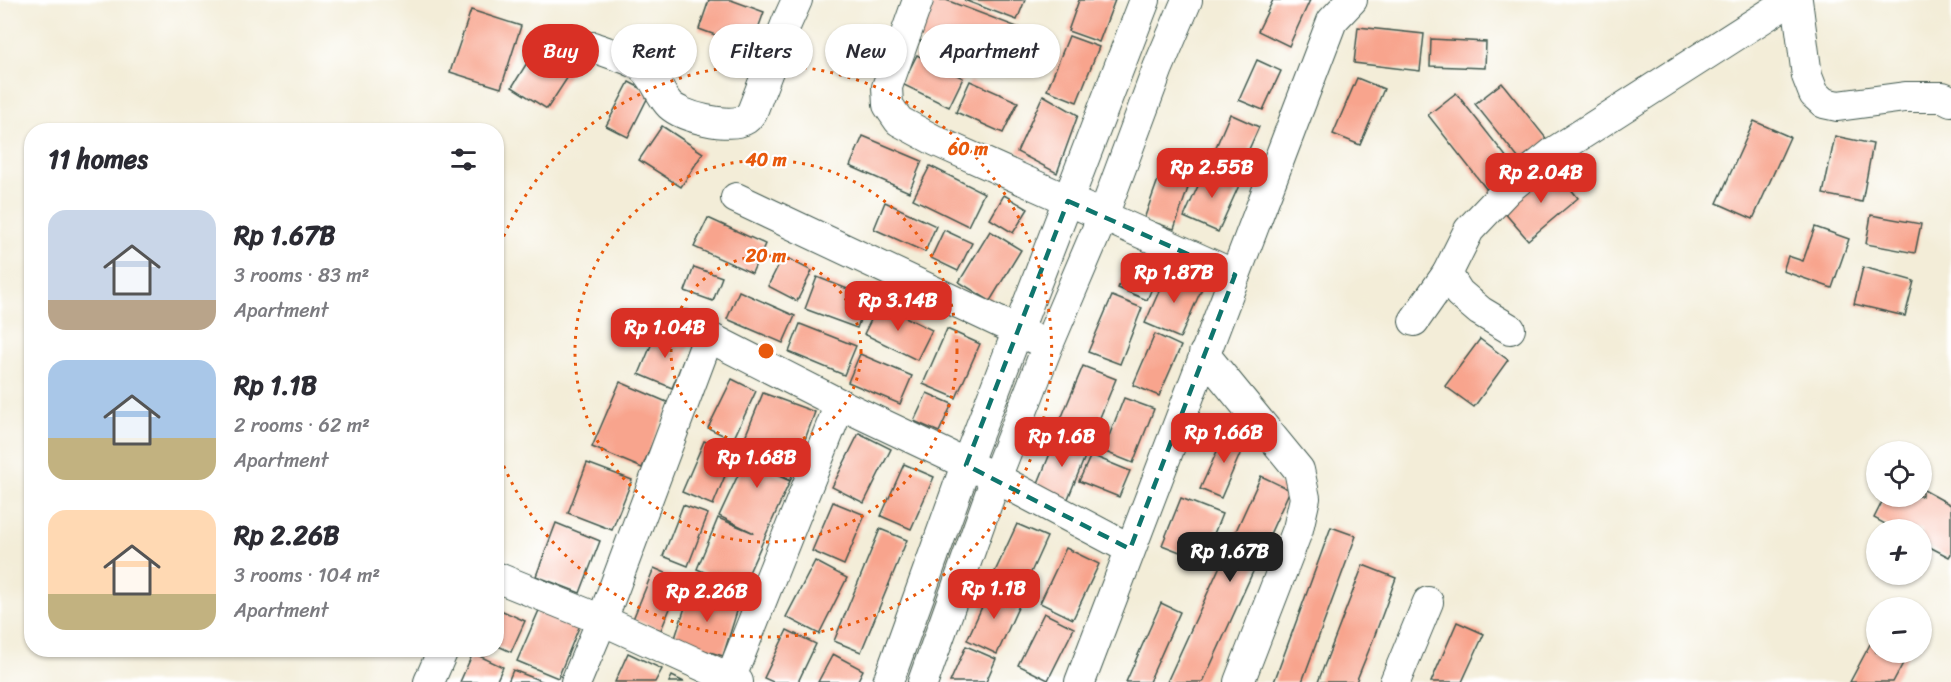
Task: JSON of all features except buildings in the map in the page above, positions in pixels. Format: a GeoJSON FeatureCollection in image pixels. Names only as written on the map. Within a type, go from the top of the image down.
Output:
{"type":"FeatureCollection","features":[{"type":"Feature","properties":{"kind":"street"},"geometry":{"type":"LineString","coordinates":[[599,49],[640,65],[653,79],[668,104],[680,113],[708,120],[736,122],[746,119],[752,112],[797,0]]}},
{"type":"Feature","properties":{"kind":"street"},"geometry":{"type":"LineString","coordinates":[[918,0],[887,87],[888,105],[899,121],[936,141],[1235,275]]}},
{"type":"Feature","properties":{"kind":"street"},"geometry":{"type":"LineString","coordinates":[[888,682],[966,465],[1145,0]]}},
{"type":"Feature","properties":{"kind":"street"},"geometry":{"type":"LineString","coordinates":[[923,682],[996,478],[1048,345],[1103,216],[1158,68],[1187,0]]}},
{"type":"Feature","properties":{"kind":"street"},"geometry":{"type":"LineString","coordinates":[[1080,682],[1332,21],[1352,0]]}},
{"type":"Feature","properties":{"kind":"street"},"geometry":{"type":"LineString","coordinates":[[1414,321],[1448,274],[1469,230],[1508,189],[1554,152],[1791,0]]}},
{"type":"Feature","properties":{"kind":"street"},"geometry":{"type":"LineString","coordinates":[[1797,0],[1807,76],[1814,94],[1824,103],[1838,106],[1905,97],[1944,97],[1951,101]]}},
{"type":"Feature","properties":{"kind":"street"},"geometry":{"type":"LineString","coordinates":[[736,198],[1048,345]]}},
{"type":"Feature","properties":{"kind":"street"},"geometry":{"type":"LineString","coordinates":[[1448,274],[1458,293],[1480,311],[1510,329]]}},
{"type":"Feature","properties":{"kind":"street"},"geometry":{"type":"LineString","coordinates":[[576,682],[602,620],[697,331],[840,404],[996,478],[1130,549]]}},
{"type":"Feature","properties":{"kind":"street"},"geometry":{"type":"LineString","coordinates":[[1204,354],[1299,470],[1305,498],[1298,529],[1239,682]]}},
{"type":"Feature","properties":{"kind":"street"},"geometry":{"type":"LineString","coordinates":[[504,580],[602,620],[732,681],[840,404]]}},
{"type":"Feature","properties":{"kind":"street"},"geometry":{"type":"LineString","coordinates":[[1395,682],[1428,602]]}},
{"type":"Feature","properties":{"kind":"street"},"geometry":{"type":"LineString","coordinates":[[429,682],[440,657]]}},
{"type":"Feature","properties":{"kind":"highlighted area"},"geometry":{"type":"Polygon","coordinates":[[[1068,201],[1235,275],[1130,549],[966,465],[1068,201]]]}}]}
